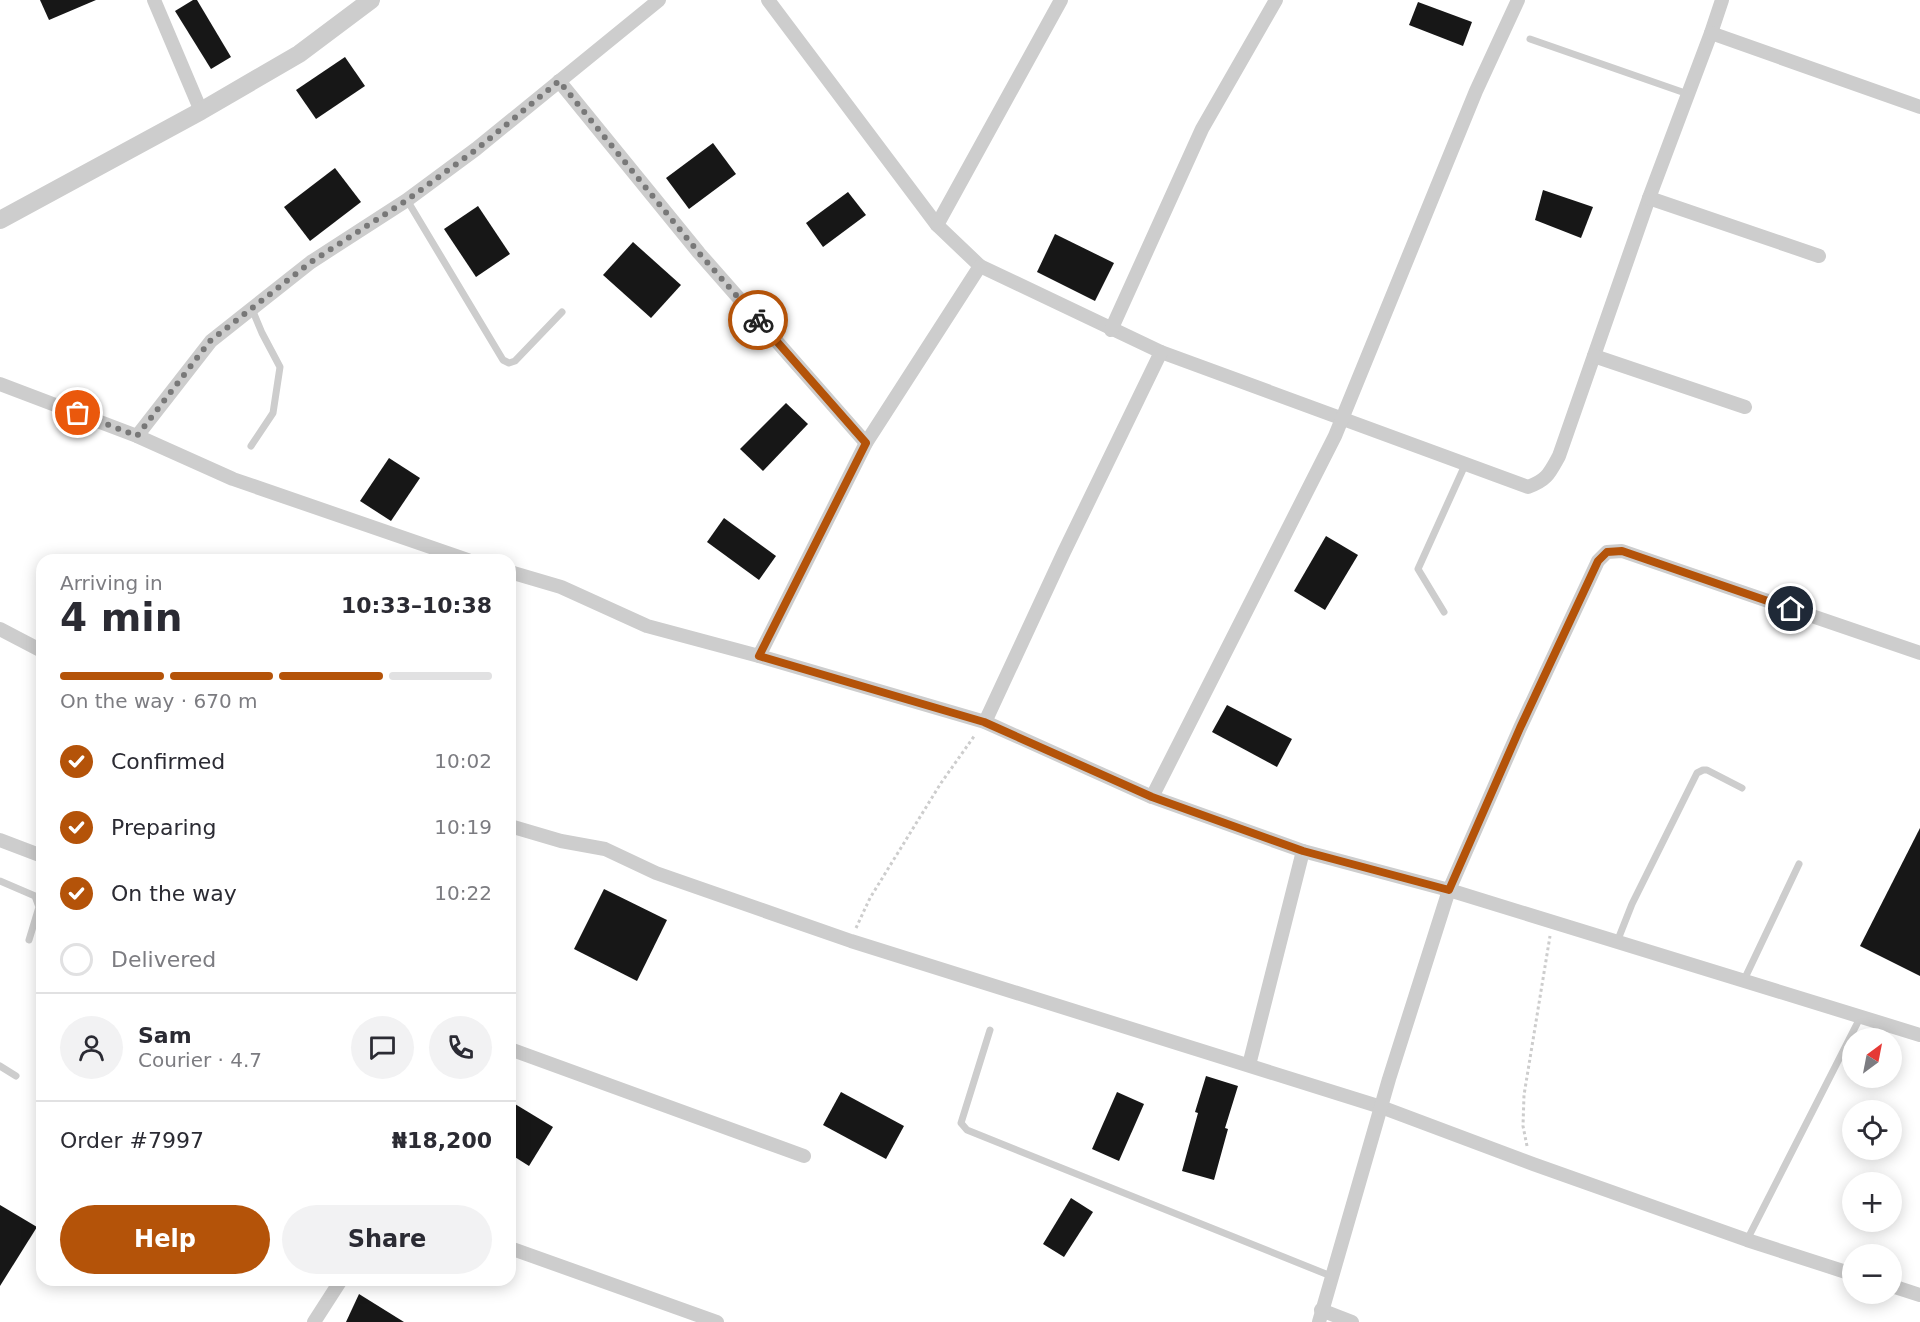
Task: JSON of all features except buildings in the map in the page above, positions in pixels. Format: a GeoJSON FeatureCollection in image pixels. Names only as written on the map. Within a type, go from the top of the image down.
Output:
{"type":"FeatureCollection","features":[{"type":"Feature","properties":{"kind":"street"},"geometry":{"type":"LineString","coordinates":[[154,0],[201,111]]}},
{"type":"Feature","properties":{"kind":"street"},"geometry":{"type":"LineString","coordinates":[[137,436],[210,341],[311,262],[407,200],[477,149],[659,0]]}},
{"type":"Feature","properties":{"kind":"street"},"geometry":{"type":"LineString","coordinates":[[768,0],[937,225],[981,266],[1161,352],[1528,487],[1542,482],[1559,456],[1649,198],[1722,0]]}},
{"type":"Feature","properties":{"kind":"street"},"geometry":{"type":"LineString","coordinates":[[937,225],[1061,0]]}},
{"type":"Feature","properties":{"kind":"street"},"geometry":{"type":"LineString","coordinates":[[1111,330],[1202,129],[1276,0]]}},
{"type":"Feature","properties":{"kind":"street"},"geometry":{"type":"LineString","coordinates":[[1152,797],[1335,436],[1476,91],[1518,0]]}},
{"type":"Feature","properties":{"kind":"street"},"geometry":{"type":"LineString","coordinates":[[0,220],[201,111],[299,54],[362,3]]}},
{"type":"Feature","properties":{"kind":"street"},"geometry":{"type":"LineString","coordinates":[[1711,33],[1920,107]]}},
{"type":"Feature","properties":{"kind":"street"},"geometry":{"type":"LineString","coordinates":[[559,81],[699,253],[866,443]]}},
{"type":"Feature","properties":{"kind":"street"},"geometry":{"type":"LineString","coordinates":[[1649,198],[1819,256]]}},
{"type":"Feature","properties":{"kind":"street"},"geometry":{"type":"LineString","coordinates":[[759,656],[866,443],[981,266]]}},
{"type":"Feature","properties":{"kind":"street"},"geometry":{"type":"LineString","coordinates":[[984,722],[1161,352]]}},
{"type":"Feature","properties":{"kind":"street"},"geometry":{"type":"LineString","coordinates":[[1594,356],[1745,407]]}},
{"type":"Feature","properties":{"kind":"street"},"geometry":{"type":"LineString","coordinates":[[0,384],[137,436],[233,479],[451,554]]}},
{"type":"Feature","properties":{"kind":"street"},"geometry":{"type":"LineString","coordinates":[[1352,1322],[1320,1316],[1381,1107],[1449,890],[1520,728],[1598,561],[1607,552],[1622,551],[1920,653]]}},
{"type":"Feature","properties":{"kind":"street"},"geometry":{"type":"LineString","coordinates":[[516,574],[561,587],[647,626],[759,656],[984,722],[1152,797],[1303,851],[1449,890],[1920,1035]]}},
{"type":"Feature","properties":{"kind":"street"},"geometry":{"type":"LineString","coordinates":[[0,629],[36,648]]}},
{"type":"Feature","properties":{"kind":"street"},"geometry":{"type":"LineString","coordinates":[[516,828],[561,841],[606,849],[656,873],[851,941],[1381,1107],[1533,1164],[1842,1271]]}},
{"type":"Feature","properties":{"kind":"street"},"geometry":{"type":"LineString","coordinates":[[0,840],[36,854]]}},
{"type":"Feature","properties":{"kind":"street"},"geometry":{"type":"LineString","coordinates":[[1249,1065],[1303,851]]}},
{"type":"Feature","properties":{"kind":"street"},"geometry":{"type":"LineString","coordinates":[[516,1051],[804,1156]]}},
{"type":"Feature","properties":{"kind":"street"},"geometry":{"type":"LineString","coordinates":[[516,1250],[717,1322]]}},
{"type":"Feature","properties":{"kind":"street"},"geometry":{"type":"LineString","coordinates":[[314,1322],[336,1286]]}},
{"type":"Feature","properties":{"kind":"street"},"geometry":{"type":"LineString","coordinates":[[1902,1289],[1920,1295]]}},
{"type":"Feature","properties":{"kind":"lane"},"geometry":{"type":"LineString","coordinates":[[1530,39],[1688,94]]}},
{"type":"Feature","properties":{"kind":"lane"},"geometry":{"type":"LineString","coordinates":[[407,200],[503,360],[509,363],[514,361],[562,312]]}},
{"type":"Feature","properties":{"kind":"lane"},"geometry":{"type":"LineString","coordinates":[[251,446],[273,413],[280,367],[252,309]]}},
{"type":"Feature","properties":{"kind":"lane"},"geometry":{"type":"LineString","coordinates":[[1444,612],[1418,569],[1465,465]]}},
{"type":"Feature","properties":{"kind":"lane"},"geometry":{"type":"LineString","coordinates":[[1617,942],[1632,904],[1697,773],[1707,770],[1742,788]]}},
{"type":"Feature","properties":{"kind":"lane"},"geometry":{"type":"LineString","coordinates":[[1744,980],[1799,864]]}},
{"type":"Feature","properties":{"kind":"lane"},"geometry":{"type":"LineString","coordinates":[[0,880],[34,896],[36,900]]}},
{"type":"Feature","properties":{"kind":"lane"},"geometry":{"type":"LineString","coordinates":[[29,940],[36,916]]}},
{"type":"Feature","properties":{"kind":"lane"},"geometry":{"type":"LineString","coordinates":[[1748,1240],[1861,1016]]}},
{"type":"Feature","properties":{"kind":"lane"},"geometry":{"type":"LineString","coordinates":[[990,1030],[961,1123],[967,1130],[1331,1276]]}},
{"type":"Feature","properties":{"kind":"lane"},"geometry":{"type":"LineString","coordinates":[[0,1066],[16,1076]]}},
{"type":"Feature","properties":{"kind":"path"},"geometry":{"type":"LineString","coordinates":[[851,941],[870,898],[941,783],[984,722]]}},
{"type":"Feature","properties":{"kind":"path"},"geometry":{"type":"LineString","coordinates":[[1533,1164],[1523,1126],[1524,1095],[1552,923]]}},
{"type":"Feature","properties":{"kind":"way so far"},"geometry":{"type":"LineString","coordinates":[[78,413],[137,436],[210,341],[311,262],[407,200],[477,149],[559,81],[699,253],[758,320]]}},
{"type":"Feature","properties":{"kind":"route"},"geometry":{"type":"LineString","coordinates":[[758,320],[866,443],[759,656],[984,722],[1152,797],[1303,851],[1449,890],[1520,728],[1590,578],[1598,561],[1607,552],[1622,551],[1791,609]]}}]}
